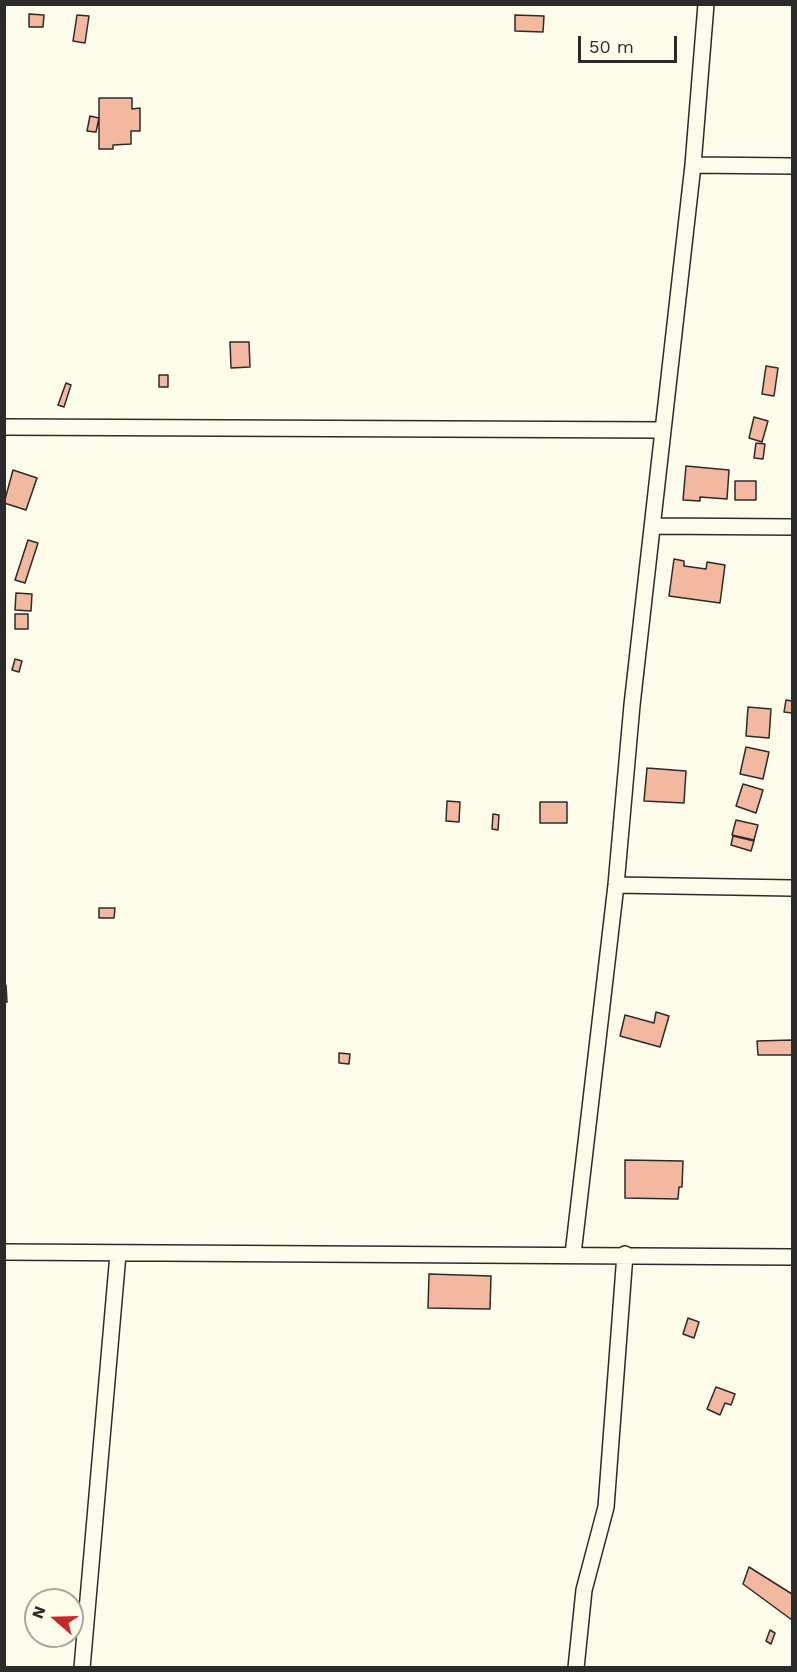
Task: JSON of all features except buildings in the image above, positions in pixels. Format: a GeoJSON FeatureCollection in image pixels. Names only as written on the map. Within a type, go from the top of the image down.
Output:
{"type":"FeatureCollection","features":[{"type":"Feature","properties":{"kind":"street"},"geometry":{"type":"LineString","coordinates":[[573,1254],[616,885],[632,705],[693,165],[706,4]]}},
{"type":"Feature","properties":{"kind":"street"},"geometry":{"type":"LineString","coordinates":[[693,165],[792,166]]}},
{"type":"Feature","properties":{"kind":"street"},"geometry":{"type":"LineString","coordinates":[[4,427],[662,430]]}},
{"type":"Feature","properties":{"kind":"street"},"geometry":{"type":"LineString","coordinates":[[654,526],[792,527]]}},
{"type":"Feature","properties":{"kind":"street"},"geometry":{"type":"LineString","coordinates":[[616,885],[792,888]]}},
{"type":"Feature","properties":{"kind":"street"},"geometry":{"type":"LineString","coordinates":[[4,1252],[625,1254],[792,1257]]}},
{"type":"Feature","properties":{"kind":"street"},"geometry":{"type":"LineString","coordinates":[[82,1668],[118,1254]]}},
{"type":"Feature","properties":{"kind":"street"},"geometry":{"type":"LineString","coordinates":[[576,1668],[584,1590],[606,1507],[625,1254]]}}]}
